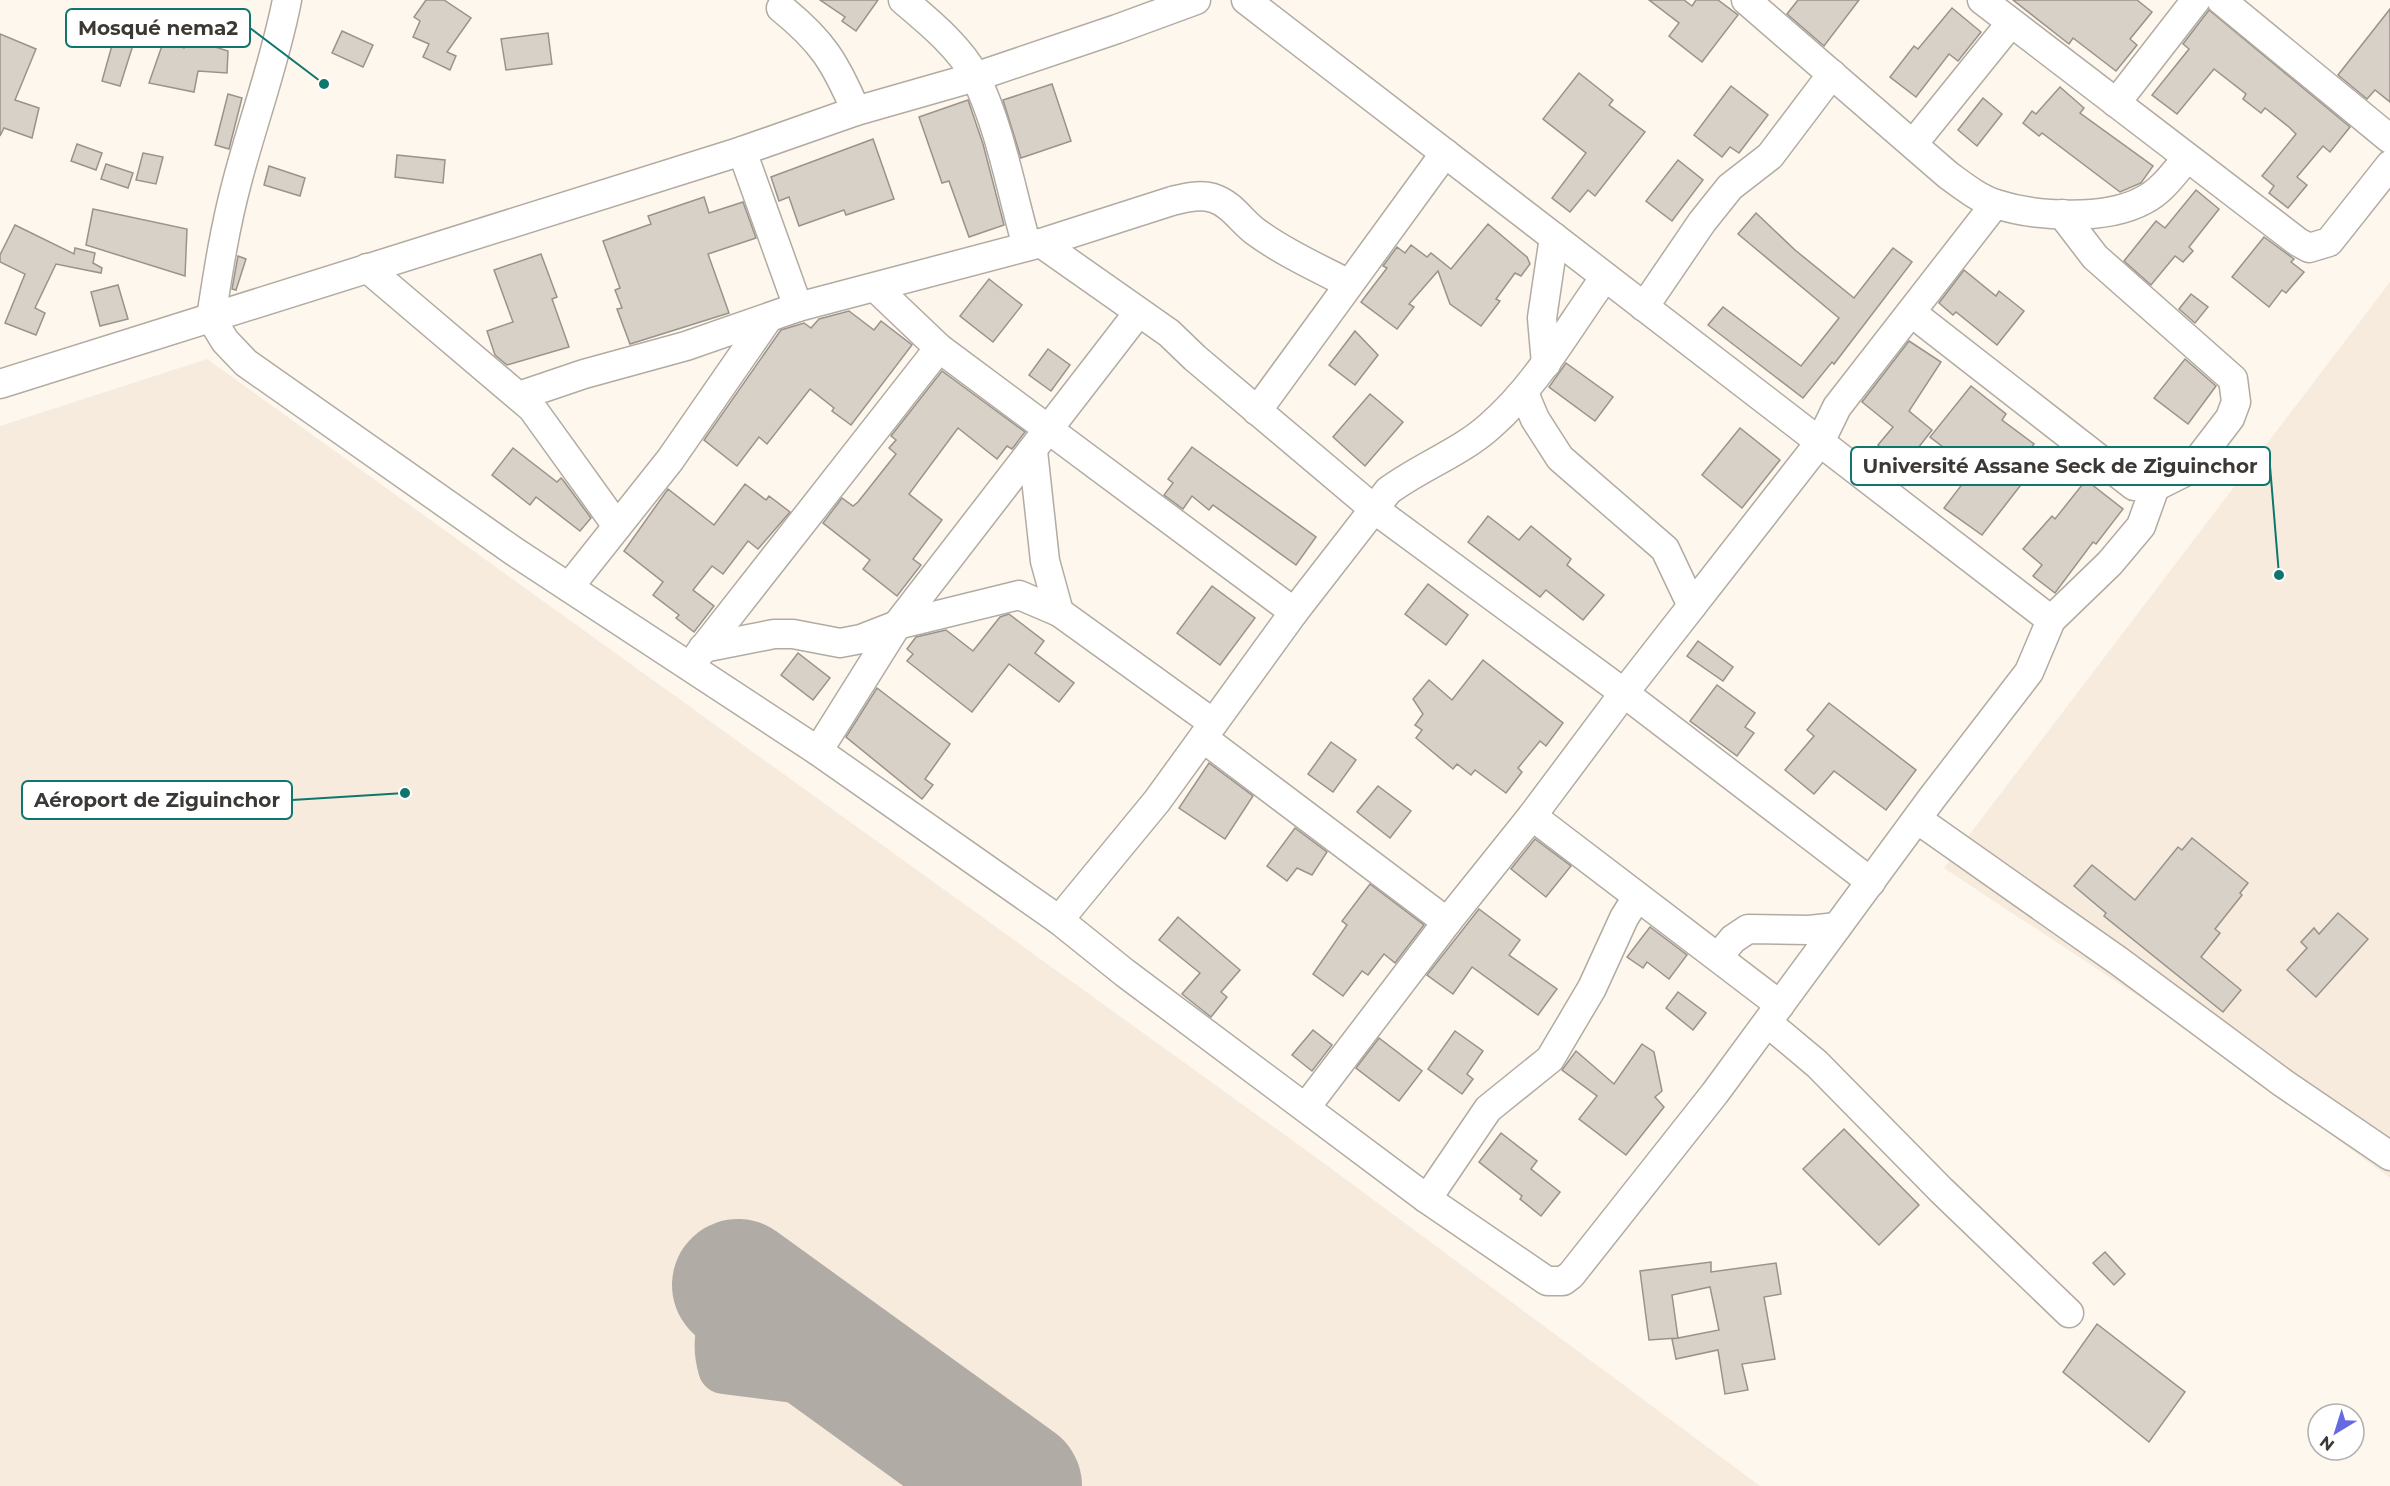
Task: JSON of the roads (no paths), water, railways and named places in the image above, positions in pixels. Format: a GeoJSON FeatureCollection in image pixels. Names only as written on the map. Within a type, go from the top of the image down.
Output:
{"type":"FeatureCollection","features":[{"type":"Feature","properties":{"kind":"street"},"geometry":{"type":"LineString","coordinates":[[286,0],[266,87],[237,184],[221,252],[211,318],[225,341],[246,363],[569,587],[696,658],[818,751],[1059,920],[1125,973],[1427,1199],[1539,1276],[1555,1283],[1563,1281],[1609,1229],[1774,1014],[1917,819],[2029,672],[2050,620],[2110,563],[2141,526],[2155,487]]}},
{"type":"Feature","properties":{"kind":"street"},"geometry":{"type":"LineString","coordinates":[[903,0],[954,48],[975,76],[1034,244],[1169,333],[1257,411],[1374,509],[1624,693],[1871,882]]}},
{"type":"Feature","properties":{"kind":"street"},"geometry":{"type":"LineString","coordinates":[[0,384],[742,151],[856,111],[975,76],[1196,0]]}},
{"type":"Feature","properties":{"kind":"street"},"geometry":{"type":"LineString","coordinates":[[1246,0],[2050,620]]}},
{"type":"Feature","properties":{"kind":"street"},"geometry":{"type":"LineString","coordinates":[[1746,0],[1948,176],[1969,191],[1995,204],[2034,212],[2062,214],[2103,212],[2145,200],[2168,180],[2187,158]]}},
{"type":"Feature","properties":{"kind":"street"},"geometry":{"type":"LineString","coordinates":[[1982,0],[2010,24],[2298,243],[2309,248],[2329,242],[2390,165]]}},
{"type":"Feature","properties":{"kind":"street"},"geometry":{"type":"LineString","coordinates":[[2116,103],[2196,0]]}},
{"type":"Feature","properties":{"kind":"street"},"geometry":{"type":"LineString","coordinates":[[2221,0],[2390,139]]}},
{"type":"Feature","properties":{"kind":"street"},"geometry":{"type":"LineString","coordinates":[[781,8],[806,28],[823,47],[839,71],[856,111]]}},
{"type":"Feature","properties":{"kind":"street"},"geometry":{"type":"LineString","coordinates":[[1913,144],[2010,24]]}},
{"type":"Feature","properties":{"kind":"street"},"geometry":{"type":"LineString","coordinates":[[1644,307],[1716,204],[1730,187],[1770,156],[1832,74]]}},
{"type":"Feature","properties":{"kind":"street"},"geometry":{"type":"LineString","coordinates":[[742,151],[798,307]]}},
{"type":"Feature","properties":{"kind":"street"},"geometry":{"type":"LineString","coordinates":[[1257,411],[1445,153]]}},
{"type":"Feature","properties":{"kind":"street"},"geometry":{"type":"LineString","coordinates":[[519,396],[766,320],[798,307],[1034,244],[1194,196],[1212,198],[1231,207],[1254,230],[1284,250],[1349,284]]}},
{"type":"Feature","properties":{"kind":"street"},"geometry":{"type":"LineString","coordinates":[[1306,1107],[1820,442],[1837,407],[1995,204]]}},
{"type":"Feature","properties":{"kind":"street"},"geometry":{"type":"LineString","coordinates":[[1911,314],[2134,486],[2155,487],[2191,469],[2230,418],[2236,402],[2233,379],[2095,257],[2062,214]]}},
{"type":"Feature","properties":{"kind":"street"},"geometry":{"type":"LineString","coordinates":[[1546,364],[1542,318],[1554,237]]}},
{"type":"Feature","properties":{"kind":"street"},"geometry":{"type":"LineString","coordinates":[[367,268],[519,396],[547,428],[616,526]]}},
{"type":"Feature","properties":{"kind":"street"},"geometry":{"type":"LineString","coordinates":[[1059,920],[1157,801],[1294,612],[1388,491],[1405,478],[1487,428],[1524,393],[1605,277]]}},
{"type":"Feature","properties":{"kind":"street"},"geometry":{"type":"LineString","coordinates":[[876,288],[1041,441],[1294,612]]}},
{"type":"Feature","properties":{"kind":"street"},"geometry":{"type":"LineString","coordinates":[[818,751],[897,625],[1138,313]]}},
{"type":"Feature","properties":{"kind":"street"},"geometry":{"type":"LineString","coordinates":[[569,587],[670,460],[766,320]]}},
{"type":"Feature","properties":{"kind":"street"},"geometry":{"type":"LineString","coordinates":[[696,658],[939,348]]}},
{"type":"Feature","properties":{"kind":"street"},"geometry":{"type":"LineString","coordinates":[[1524,393],[1535,419],[1560,458],[1665,549],[1692,606]]}},
{"type":"Feature","properties":{"kind":"street"},"geometry":{"type":"LineString","coordinates":[[1041,441],[1038,494],[1045,561],[1059,612]]}},
{"type":"Feature","properties":{"kind":"street"},"geometry":{"type":"LineString","coordinates":[[987,511],[1038,494]]}},
{"type":"Feature","properties":{"kind":"street"},"geometry":{"type":"LineString","coordinates":[[1019,595],[1045,561]]}},
{"type":"Feature","properties":{"kind":"street"},"geometry":{"type":"LineString","coordinates":[[696,658],[774,634],[840,643],[861,639],[897,625],[1019,595],[1059,612],[1447,922]]}},
{"type":"Feature","properties":{"kind":"street"},"geometry":{"type":"LineString","coordinates":[[1533,816],[1718,957],[1774,1014],[1817,1064],[1941,1190],[2069,1313]]}},
{"type":"Feature","properties":{"kind":"street"},"geometry":{"type":"LineString","coordinates":[[1917,819],[2120,962],[2283,1083],[2390,1156]]}},
{"type":"Feature","properties":{"kind":"street"},"geometry":{"type":"LineString","coordinates":[[1427,1199],[1488,1109],[1550,1059],[1592,988],[1624,918],[1637,897]]}},
{"type":"Feature","properties":{"kind":"street"},"geometry":{"type":"LineString","coordinates":[[1718,957],[1733,939],[1748,929],[1809,930],[1837,927]]}},
{"type":"Feature","properties":{"kind":"place","name":"Mosqué nema2"},"geometry":{"type":"Point","coordinates":[324,84]}},
{"type":"Feature","properties":{"kind":"place","name":"Université Assane Seck de Ziguinchor"},"geometry":{"type":"Point","coordinates":[2279,575]}},
{"type":"Feature","properties":{"kind":"place","name":"Aéroport de Ziguinchor"},"geometry":{"type":"Point","coordinates":[405,793]}}]}
